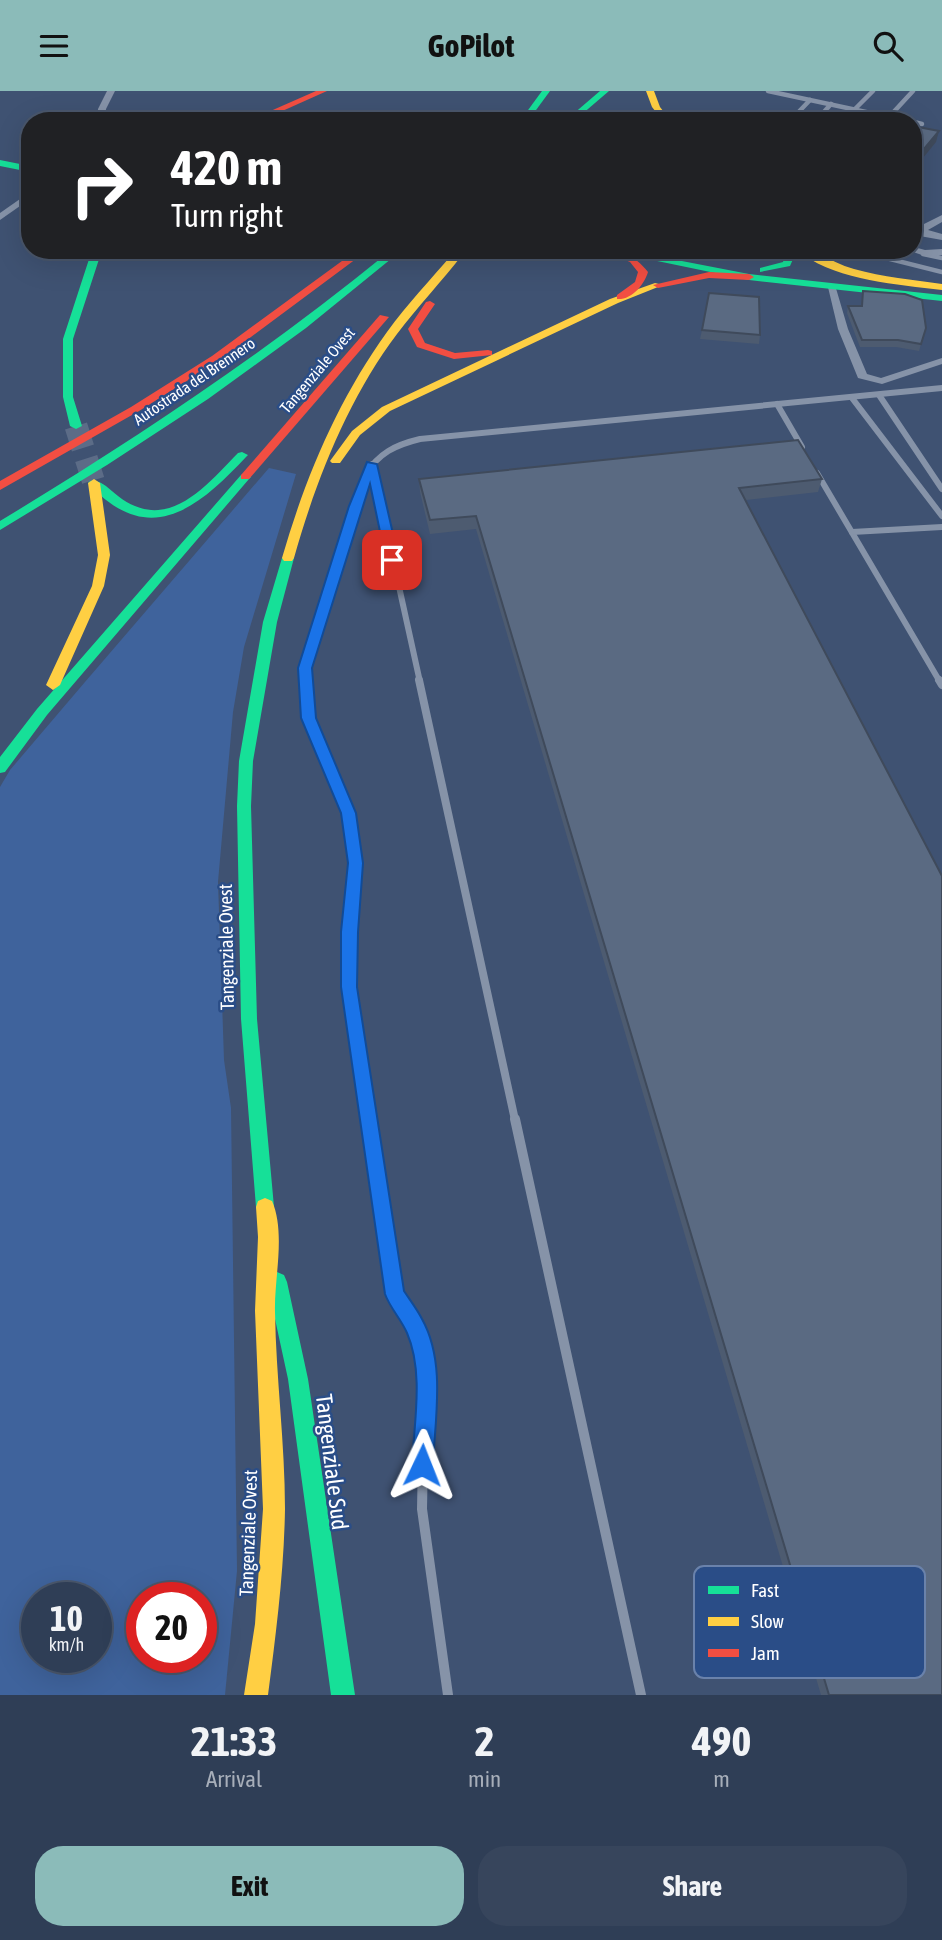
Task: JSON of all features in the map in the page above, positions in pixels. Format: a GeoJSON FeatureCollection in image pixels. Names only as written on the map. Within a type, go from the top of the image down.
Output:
{"type":"FeatureCollection","features":[{"type":"Feature","properties":{"kind":"main road"},"geometry":{"type":"LineString","coordinates":[[273,112],[323,91]]}},
{"type":"Feature","properties":{"kind":"main road"},"geometry":{"type":"LineString","coordinates":[[531,112],[546,91]]}},
{"type":"Feature","properties":{"kind":"main road"},"geometry":{"type":"LineString","coordinates":[[582,112],[598,91]]}},
{"type":"Feature","properties":{"kind":"main road"},"geometry":{"type":"LineString","coordinates":[[584,112],[605,91]]}},
{"type":"Feature","properties":{"kind":"main road"},"geometry":{"type":"LineString","coordinates":[[588,112],[623,91]]}},
{"type":"Feature","properties":{"kind":"main road"},"geometry":{"type":"LineString","coordinates":[[650,91],[660,112]]}},
{"type":"Feature","properties":{"kind":"main road"},"geometry":{"type":"LineString","coordinates":[[0,163],[21,166]]}},
{"type":"Feature","properties":{"kind":"main road"},"geometry":{"type":"LineString","coordinates":[[76,426],[68,397],[68,339],[96,259]]}},
{"type":"Feature","properties":{"kind":"main road"},"geometry":{"type":"LineString","coordinates":[[0,486],[135,409],[216,358],[351,259]]}},
{"type":"Feature","properties":{"kind":"main road","name":"Autostrada del Brennero"},"geometry":{"type":"LineString","coordinates":[[17,495],[216,369],[361,259]]}},
{"type":"Feature","properties":{"kind":"main road","name":"Autostrada del Brennero"},"geometry":{"type":"LineString","coordinates":[[0,526],[223,384],[299,329],[386,259]]}},
{"type":"Feature","properties":{"kind":"main road","name":"Tangenziale Ovest"},"geometry":{"type":"LineString","coordinates":[[0,768],[42,712],[269,453],[434,259]]}},
{"type":"Feature","properties":{"kind":"main road","name":"Tangenziale Ovest"},"geometry":{"type":"LineString","coordinates":[[256,1695],[266,1624],[274,1509],[265,1311],[268,1237],[249,1019],[244,806],[246,761],[270,622],[297,523],[340,424],[362,381],[392,334],[454,259]]}},
{"type":"Feature","properties":{"kind":"main road"},"geometry":{"type":"LineString","coordinates":[[459,259],[454,273],[416,323],[413,329],[417,340],[436,352],[468,357],[522,343]]}},
{"type":"Feature","properties":{"kind":"main road"},"geometry":{"type":"LineString","coordinates":[[614,301],[636,288],[642,279],[643,272],[630,259]]}},
{"type":"Feature","properties":{"kind":"main road"},"geometry":{"type":"LineString","coordinates":[[664,259],[830,285],[942,298]]}},
{"type":"Feature","properties":{"kind":"main road"},"geometry":{"type":"LineString","coordinates":[[692,259],[756,274],[784,266],[790,259]]}},
{"type":"Feature","properties":{"kind":"main road"},"geometry":{"type":"LineString","coordinates":[[817,259],[848,273],[942,289]]}},
{"type":"Feature","properties":{"kind":"main road"},"geometry":{"type":"LineString","coordinates":[[297,523],[348,442],[365,425],[407,397],[614,301],[679,278],[709,275],[756,274],[942,289]]}},
{"type":"Feature","properties":{"kind":"main road"},"geometry":{"type":"LineString","coordinates":[[42,712],[98,586],[104,555],[93,483],[117,506],[137,513],[165,513],[195,502],[355,337],[403,292]]}},
{"type":"Feature","properties":{"kind":"main road","name":"Tangenziale Sud"},"geometry":{"type":"LineString","coordinates":[[268,1237],[298,1380],[342,1695]]}},
{"type":"Feature","properties":{"kind":"street"},"geometry":{"type":"LineString","coordinates":[[102,112],[111,91]]}},
{"type":"Feature","properties":{"kind":"street"},"geometry":{"type":"LineString","coordinates":[[13,210],[21,203]]}},
{"type":"Feature","properties":{"kind":"street"},"geometry":{"type":"LineString","coordinates":[[0,217],[21,207]]}},
{"type":"Feature","properties":{"kind":"street"},"geometry":{"type":"LineString","coordinates":[[922,229],[942,218]]}},
{"type":"Feature","properties":{"kind":"street"},"geometry":{"type":"LineString","coordinates":[[922,233],[942,237]]}},
{"type":"Feature","properties":{"kind":"street"},"geometry":{"type":"LineString","coordinates":[[922,251],[942,252]]}},
{"type":"Feature","properties":{"kind":"street"},"geometry":{"type":"LineString","coordinates":[[830,285],[843,329],[862,376],[882,381],[942,361]]}},
{"type":"Feature","properties":{"kind":"lane"},"geometry":{"type":"LineString","coordinates":[[768,91],[868,112]]}},
{"type":"Feature","properties":{"kind":"lane"},"geometry":{"type":"LineString","coordinates":[[790,96],[794,91]]}},
{"type":"Feature","properties":{"kind":"lane"},"geometry":{"type":"LineString","coordinates":[[855,109],[873,91]]}},
{"type":"Feature","properties":{"kind":"lane"},"geometry":{"type":"LineString","coordinates":[[894,112],[913,91]]}},
{"type":"Feature","properties":{"kind":"lane"},"geometry":{"type":"LineString","coordinates":[[799,112],[810,100]]}},
{"type":"Feature","properties":{"kind":"lane"},"geometry":{"type":"LineString","coordinates":[[824,112],[831,104]]}},
{"type":"Feature","properties":{"kind":"lane"},"geometry":{"type":"LineString","coordinates":[[922,253],[942,258]]}},
{"type":"Feature","properties":{"kind":"lane"},"geometry":{"type":"LineString","coordinates":[[894,259],[942,270]]}},
{"type":"Feature","properties":{"kind":"lane"},"geometry":{"type":"LineString","coordinates":[[900,259],[942,270]]}},
{"type":"Feature","properties":{"kind":"lane"},"geometry":{"type":"LineString","coordinates":[[448,1695],[422,1509],[425,1355],[415,1326],[394,1294],[349,987],[349,932],[355,863],[348,813],[309,718],[305,668],[355,506],[372,464],[390,446],[420,439],[942,388]]}},
{"type":"Feature","properties":{"kind":"lane"},"geometry":{"type":"LineString","coordinates":[[879,395],[942,489]]}},
{"type":"Feature","properties":{"kind":"lane"},"geometry":{"type":"LineString","coordinates":[[852,397],[872,419],[918,487],[942,516]]}},
{"type":"Feature","properties":{"kind":"lane"},"geometry":{"type":"LineString","coordinates":[[777,404],[808,457]]}},
{"type":"Feature","properties":{"kind":"lane"},"geometry":{"type":"LineString","coordinates":[[372,464],[641,1695]]}},
{"type":"Feature","properties":{"kind":"lane"},"geometry":{"type":"LineString","coordinates":[[815,468],[942,685]]}},
{"type":"Feature","properties":{"kind":"lane"},"geometry":{"type":"LineString","coordinates":[[852,533],[942,527]]}},
{"type":"Feature","properties":{"kind":"shaded area"},"geometry":{"type":"Polygon","coordinates":[[[269,468],[296,474],[244,647],[233,712],[218,882],[224,1060],[231,1108],[237,1571],[225,1695],[0,1695],[0,787],[10,770],[269,468]]]}},
{"type":"Feature","properties":{"kind":"building"},"geometry":{"type":"Polygon","coordinates":[[[922,128],[939,131],[922,151],[922,128]]]}},
{"type":"Feature","properties":{"kind":"building"},"geometry":{"type":"Polygon","coordinates":[[[863,291],[905,294],[922,300],[926,328],[921,344],[898,340],[862,340],[848,306],[862,306],[863,291]]]}},
{"type":"Feature","properties":{"kind":"building"},"geometry":{"type":"Polygon","coordinates":[[[709,293],[759,297],[760,335],[702,330],[709,293]]]}},
{"type":"Feature","properties":{"kind":"building"},"geometry":{"type":"Polygon","coordinates":[[[798,440],[822,479],[739,488],[942,876],[942,1695],[829,1695],[824,1678],[925,1678],[925,1566],[790,1566],[476,516],[430,520],[419,479],[798,440]]]}},
{"type":"Feature","properties":{"kind":"tunnel"},"geometry":{"type":"LineString","coordinates":[[76,426],[94,483]]}},
{"type":"Feature","properties":{"kind":"traffic: fast"},"geometry":{"type":"LineString","coordinates":[[531,112],[546,91]]}},
{"type":"Feature","properties":{"kind":"traffic: fast"},"geometry":{"type":"LineString","coordinates":[[580,112],[605,91]]}},
{"type":"Feature","properties":{"kind":"traffic: fast"},"geometry":{"type":"LineString","coordinates":[[0,163],[21,167]]}},
{"type":"Feature","properties":{"kind":"traffic: fast"},"geometry":{"type":"LineString","coordinates":[[76,426],[68,397],[68,339],[94,259]]}},
{"type":"Feature","properties":{"kind":"traffic: fast"},"geometry":{"type":"LineString","coordinates":[[0,526],[103,463],[254,362],[386,259]]}},
{"type":"Feature","properties":{"kind":"traffic: fast"},"geometry":{"type":"LineString","coordinates":[[656,259],[749,277],[942,298]]}},
{"type":"Feature","properties":{"kind":"traffic: fast"},"geometry":{"type":"LineString","coordinates":[[763,270],[787,264],[789,259]]}},
{"type":"Feature","properties":{"kind":"traffic: fast"},"geometry":{"type":"LineString","coordinates":[[94,483],[137,512],[156,515],[173,512],[206,491],[242,455]]}},
{"type":"Feature","properties":{"kind":"traffic: fast"},"geometry":{"type":"LineString","coordinates":[[0,768],[42,712],[245,477]]}},
{"type":"Feature","properties":{"kind":"traffic: fast"},"geometry":{"type":"LineString","coordinates":[[265,1207],[249,1019],[244,806],[246,761],[270,622],[288,558]]}},
{"type":"Feature","properties":{"kind":"traffic: fast"},"geometry":{"type":"LineString","coordinates":[[277,1282],[298,1379],[343,1695]]}},
{"type":"Feature","properties":{"kind":"traffic: slow"},"geometry":{"type":"LineString","coordinates":[[650,91],[660,112]]}},
{"type":"Feature","properties":{"kind":"traffic: slow"},"geometry":{"type":"LineString","coordinates":[[288,558],[317,471],[359,384],[392,333],[454,259]]}},
{"type":"Feature","properties":{"kind":"traffic: slow"},"geometry":{"type":"LineString","coordinates":[[818,259],[852,272],[942,287]]}},
{"type":"Feature","properties":{"kind":"traffic: slow"},"geometry":{"type":"LineString","coordinates":[[336,461],[356,433],[386,409],[614,301],[658,285]]}},
{"type":"Feature","properties":{"kind":"traffic: slow"},"geometry":{"type":"LineString","coordinates":[[53,685],[98,586],[104,555],[94,483]]}},
{"type":"Feature","properties":{"kind":"traffic: slow"},"geometry":{"type":"LineString","coordinates":[[256,1695],[266,1624],[274,1509],[265,1311],[268,1237],[265,1207]]}},
{"type":"Feature","properties":{"kind":"traffic: jam"},"geometry":{"type":"LineString","coordinates":[[273,112],[323,91]]}},
{"type":"Feature","properties":{"kind":"traffic: jam"},"geometry":{"type":"LineString","coordinates":[[0,486],[135,409],[216,358],[351,259]]}},
{"type":"Feature","properties":{"kind":"traffic: jam"},"geometry":{"type":"LineString","coordinates":[[621,297],[640,283],[643,272],[630,259]]}},
{"type":"Feature","properties":{"kind":"traffic: jam"},"geometry":{"type":"LineString","coordinates":[[658,285],[709,275],[749,277]]}},
{"type":"Feature","properties":{"kind":"traffic: jam"},"geometry":{"type":"LineString","coordinates":[[430,304],[413,329],[421,345],[454,356],[488,353]]}},
{"type":"Feature","properties":{"kind":"traffic: jam"},"geometry":{"type":"LineString","coordinates":[[245,477],[384,317]]}},
{"type":"Feature","properties":{"kind":"route"},"geometry":{"type":"LineString","coordinates":[[392,560],[372,464],[365,475],[305,668],[309,718],[348,813],[355,863],[349,932],[349,987],[394,1294],[415,1326],[425,1355],[422,1465]]}}]}
